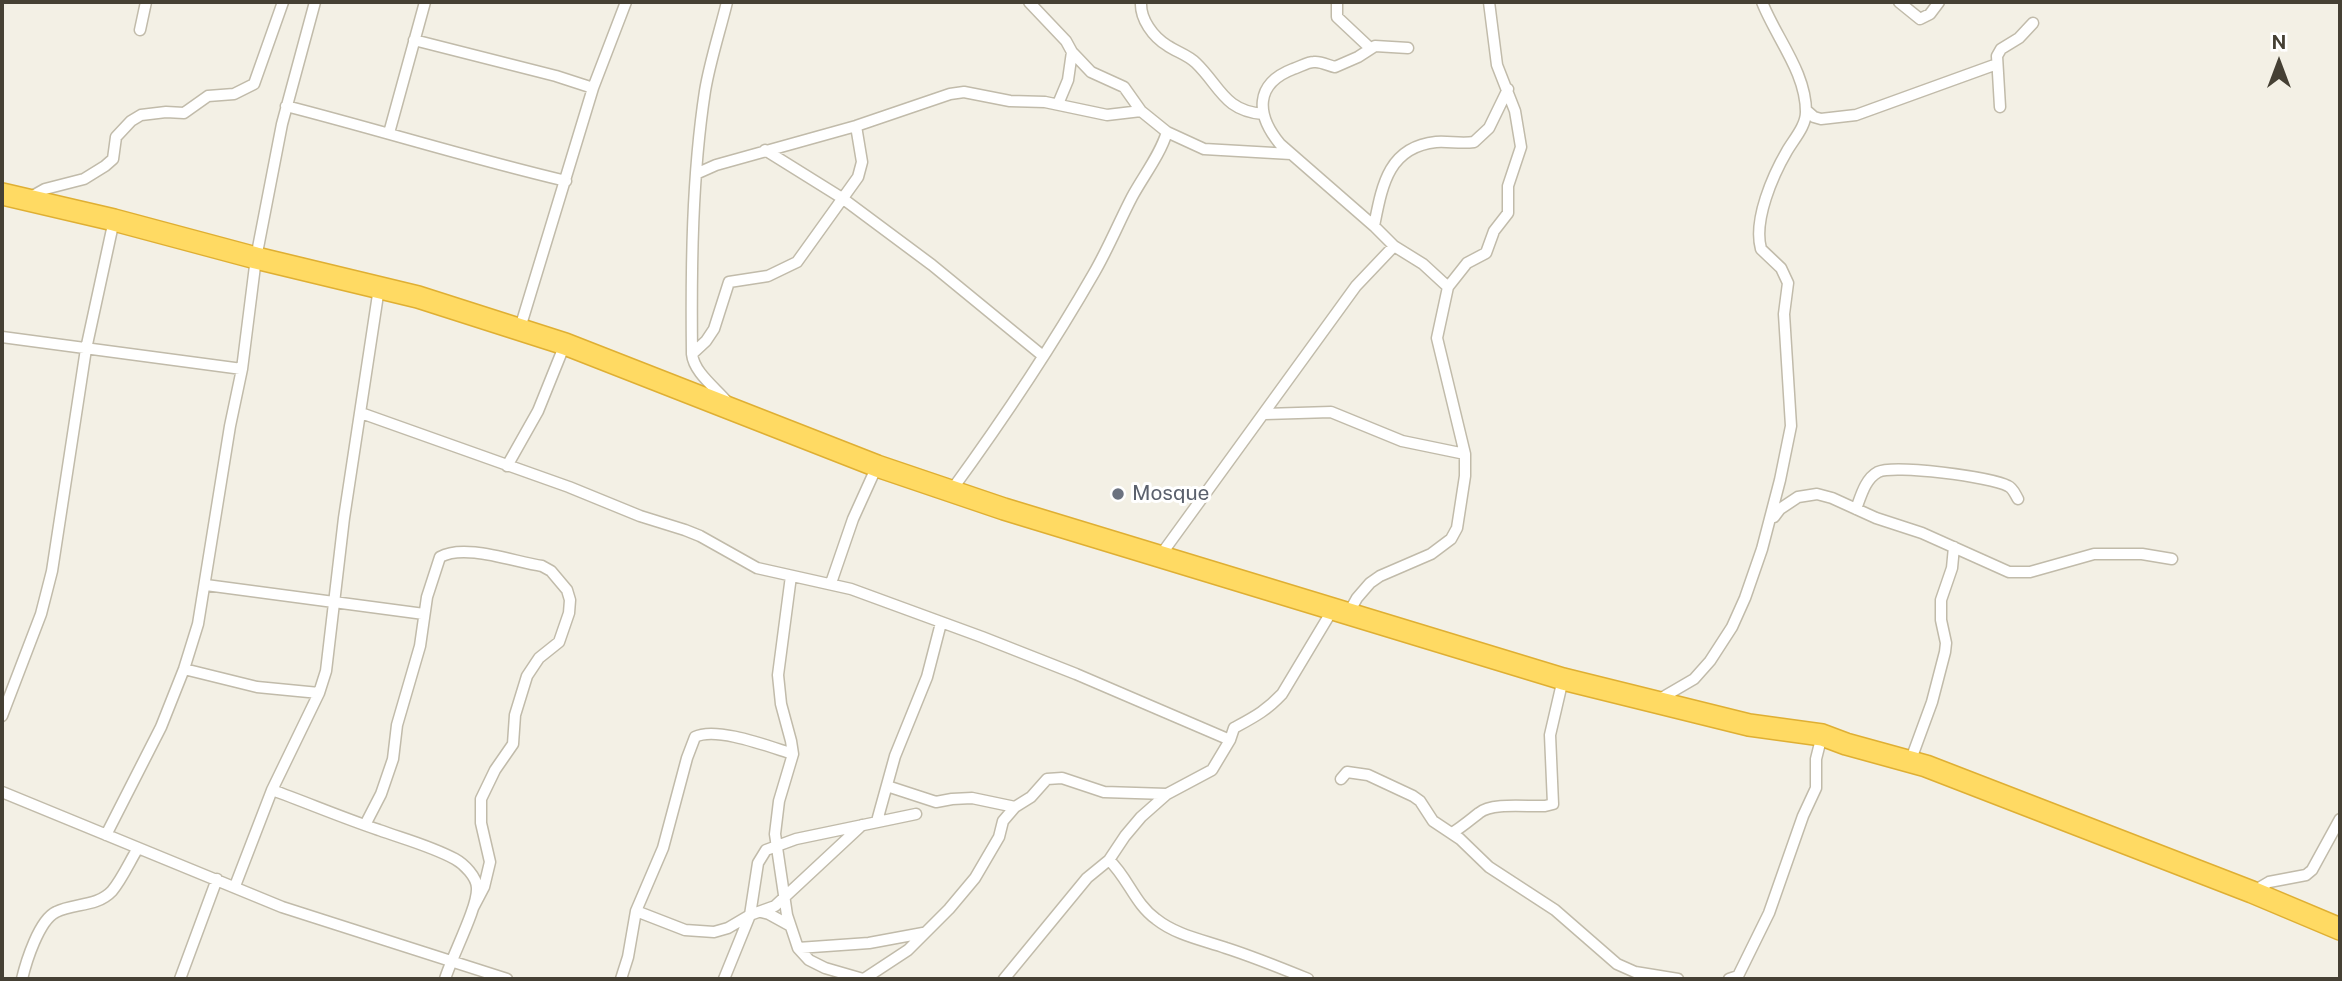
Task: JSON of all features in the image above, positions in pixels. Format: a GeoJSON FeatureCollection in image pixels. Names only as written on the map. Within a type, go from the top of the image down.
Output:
{"type":"FeatureCollection","features":[{"type":"Feature","properties":{"kind":"highway"},"geometry":{"type":"LineString","coordinates":[[2,194],[418,297],[520,328],[877,466],[951,491],[1563,679],[1749,725],[1822,734],[1846,744],[1910,762],[2252,892],[2340,929]]}},
{"type":"Feature","properties":{"kind":"street"},"geometry":{"type":"LineString","coordinates":[[140,30],[146,2]]}},
{"type":"Feature","properties":{"kind":"street"},"geometry":{"type":"LineString","coordinates":[[26,200],[45,189],[84,179],[105,166],[113,159],[116,137],[124,132],[131,121],[141,115],[184,113],[208,96],[237,93],[254,84],[283,2]]}},
{"type":"Feature","properties":{"kind":"street"},"geometry":{"type":"LineString","coordinates":[[106,835],[162,727],[198,624],[230,426],[242,369],[256,258],[286,106],[314,2]]}},
{"type":"Feature","properties":{"kind":"street"},"geometry":{"type":"LineString","coordinates":[[389,133],[425,2]]}},
{"type":"Feature","properties":{"kind":"street"},"geometry":{"type":"LineString","coordinates":[[520,328],[593,88],[626,2]]}},
{"type":"Feature","properties":{"kind":"street"},"geometry":{"type":"LineString","coordinates":[[727,2],[706,88],[693,250],[692,354],[695,369],[715,386],[735,411]]}},
{"type":"Feature","properties":{"kind":"street"},"geometry":{"type":"LineString","coordinates":[[1029,2],[1091,72],[1124,87],[1141,111],[1167,132],[1205,149],[1291,154]]}},
{"type":"Feature","properties":{"kind":"street"},"geometry":{"type":"LineString","coordinates":[[1141,2],[1143,20],[1162,42],[1197,63],[1228,102],[1250,112],[1263,114]]}},
{"type":"Feature","properties":{"kind":"street"},"geometry":{"type":"LineString","coordinates":[[1337,2],[1339,19],[1370,48]]}},
{"type":"Feature","properties":{"kind":"street"},"geometry":{"type":"LineString","coordinates":[[1004,979],[1087,878],[1109,860],[1141,817],[1167,794],[1212,770],[1234,728],[1266,711],[1282,694],[1341,612],[1370,583],[1431,554],[1451,539],[1460,516],[1465,453],[1437,338],[1448,287],[1467,263],[1486,253],[1494,231],[1508,213],[1508,186],[1521,142],[1515,111],[1497,65],[1489,2]]}},
{"type":"Feature","properties":{"kind":"street"},"geometry":{"type":"LineString","coordinates":[[1656,701],[1694,679],[1722,644],[1745,598],[1770,522],[1790,426],[1784,314],[1788,283],[1781,268],[1761,249],[1760,226],[1773,176],[1805,121],[1806,110],[1796,69],[1762,2]]}},
{"type":"Feature","properties":{"kind":"street"},"geometry":{"type":"LineString","coordinates":[[1899,2],[1920,19],[1930,14],[1939,2]]}},
{"type":"Feature","properties":{"kind":"street"},"geometry":{"type":"LineString","coordinates":[[2000,107],[1998,52],[2019,38],[2033,23]]}},
{"type":"Feature","properties":{"kind":"street"},"geometry":{"type":"LineString","coordinates":[[414,40],[593,88]]}},
{"type":"Feature","properties":{"kind":"street"},"geometry":{"type":"LineString","coordinates":[[1408,48],[1382,45],[1370,48],[1358,57],[1335,67],[1316,61],[1283,73],[1265,90],[1263,114],[1272,133],[1291,154],[1394,246],[1423,264],[1448,287]]}},
{"type":"Feature","properties":{"kind":"street"},"geometry":{"type":"LineString","coordinates":[[1058,104],[1068,80],[1072,52]]}},
{"type":"Feature","properties":{"kind":"street"},"geometry":{"type":"LineString","coordinates":[[1806,110],[1821,119],[1856,116],[1997,64]]}},
{"type":"Feature","properties":{"kind":"street"},"geometry":{"type":"LineString","coordinates":[[1374,226],[1379,200],[1397,159],[1419,145],[1474,142],[1489,128],[1508,89]]}},
{"type":"Feature","properties":{"kind":"street"},"geometry":{"type":"LineString","coordinates":[[698,173],[765,150],[964,92],[1010,101],[1058,104],[1107,115],[1141,111]]}},
{"type":"Feature","properties":{"kind":"street"},"geometry":{"type":"LineString","coordinates":[[286,106],[566,181]]}},
{"type":"Feature","properties":{"kind":"street"},"geometry":{"type":"LineString","coordinates":[[692,354],[714,329],[729,282],[768,276],[797,262],[858,177],[862,162],[856,125]]}},
{"type":"Feature","properties":{"kind":"street"},"geometry":{"type":"LineString","coordinates":[[951,491],[981,451],[1095,271],[1133,196],[1164,143],[1167,132]]}},
{"type":"Feature","properties":{"kind":"street"},"geometry":{"type":"LineString","coordinates":[[765,150],[842,198],[932,265],[1043,356]]}},
{"type":"Feature","properties":{"kind":"street"},"geometry":{"type":"LineString","coordinates":[[2,716],[41,614],[52,571],[86,349],[114,220]]}},
{"type":"Feature","properties":{"kind":"street"},"geometry":{"type":"LineString","coordinates":[[1160,556],[1356,286],[1394,246]]}},
{"type":"Feature","properties":{"kind":"street"},"geometry":{"type":"LineString","coordinates":[[235,886],[272,790],[319,693],[330,652],[344,518],[379,288]]}},
{"type":"Feature","properties":{"kind":"street"},"geometry":{"type":"LineString","coordinates":[[2,337],[242,369]]}},
{"type":"Feature","properties":{"kind":"street"},"geometry":{"type":"LineString","coordinates":[[507,466],[537,411],[565,344]]}},
{"type":"Feature","properties":{"kind":"street"},"geometry":{"type":"LineString","coordinates":[[1265,414],[1331,412],[1402,441],[1465,453]]}},
{"type":"Feature","properties":{"kind":"street"},"geometry":{"type":"LineString","coordinates":[[361,414],[700,537],[757,569],[831,583],[874,597],[1076,674],[1230,740]]}},
{"type":"Feature","properties":{"kind":"street"},"geometry":{"type":"LineString","coordinates":[[831,583],[853,519],[877,466]]}},
{"type":"Feature","properties":{"kind":"street"},"geometry":{"type":"LineString","coordinates":[[1856,509],[1872,476],[1879,471],[1896,468],[2002,483],[2012,489],[2018,499]]}},
{"type":"Feature","properties":{"kind":"street"},"geometry":{"type":"LineString","coordinates":[[1770,522],[1787,503],[1808,494],[1832,498],[2009,572],[2030,572],[2094,554],[2142,554],[2172,559]]}},
{"type":"Feature","properties":{"kind":"street"},"geometry":{"type":"LineString","coordinates":[[1910,762],[1932,702],[1945,652],[1941,600],[1952,568],[1954,547]]}},
{"type":"Feature","properties":{"kind":"street"},"geometry":{"type":"LineString","coordinates":[[365,825],[381,794],[393,759],[397,725],[420,646],[424,614],[439,557],[454,551],[471,552],[542,566],[551,571],[567,590],[570,600],[566,625],[559,642],[539,658],[527,676],[515,715],[513,744],[495,770],[481,799],[481,823],[490,862],[484,887],[450,961],[445,979]]}},
{"type":"Feature","properties":{"kind":"street"},"geometry":{"type":"LineString","coordinates":[[792,576],[778,674],[781,704],[793,754],[777,811],[775,845],[789,925],[798,948],[809,960],[825,968],[864,979],[900,956],[949,909],[975,878],[999,837],[1006,817],[1015,807],[1031,797],[1047,779],[1062,778],[1104,792],[1167,794]]}},
{"type":"Feature","properties":{"kind":"street"},"geometry":{"type":"LineString","coordinates":[[206,585],[424,614]]}},
{"type":"Feature","properties":{"kind":"street"},"geometry":{"type":"LineString","coordinates":[[877,821],[900,744],[927,677],[941,623]]}},
{"type":"Feature","properties":{"kind":"street"},"geometry":{"type":"LineString","coordinates":[[184,669],[257,687],[319,693]]}},
{"type":"Feature","properties":{"kind":"street"},"geometry":{"type":"LineString","coordinates":[[1452,833],[1474,820],[1479,813],[1493,807],[1553,804],[1550,734],[1563,679]]}},
{"type":"Feature","properties":{"kind":"street"},"geometry":{"type":"LineString","coordinates":[[621,979],[636,911],[663,848],[695,737],[709,733],[793,754]]}},
{"type":"Feature","properties":{"kind":"street"},"geometry":{"type":"LineString","coordinates":[[1735,978],[1769,913],[1803,816],[1816,788],[1816,759],[1822,734]]}},
{"type":"Feature","properties":{"kind":"street"},"geometry":{"type":"LineString","coordinates":[[1341,779],[1347,772],[1360,772],[1404,791],[1420,801],[1433,821],[1452,833],[1489,867],[1556,910],[1607,957],[1636,976],[1678,979]]}},
{"type":"Feature","properties":{"kind":"street"},"geometry":{"type":"LineString","coordinates":[[887,786],[936,802],[972,798],[1015,807]]}},
{"type":"Feature","properties":{"kind":"street"},"geometry":{"type":"LineString","coordinates":[[272,790],[457,860],[476,881],[477,894],[473,908]]}},
{"type":"Feature","properties":{"kind":"street"},"geometry":{"type":"LineString","coordinates":[[2,792],[282,907],[507,979]]}},
{"type":"Feature","properties":{"kind":"street"},"geometry":{"type":"LineString","coordinates":[[724,979],[755,913],[761,856],[775,845],[916,814]]}},
{"type":"Feature","properties":{"kind":"street"},"geometry":{"type":"LineString","coordinates":[[2252,892],[2269,882],[2305,875],[2312,870],[2340,819]]}},
{"type":"Feature","properties":{"kind":"street"},"geometry":{"type":"LineString","coordinates":[[636,911],[685,930],[714,932],[775,906],[862,825]]}},
{"type":"Feature","properties":{"kind":"street"},"geometry":{"type":"LineString","coordinates":[[22,979],[33,945],[47,919],[58,911],[90,904],[112,891],[138,848]]}},
{"type":"Feature","properties":{"kind":"street"},"geometry":{"type":"LineString","coordinates":[[1109,860],[1126,879],[1142,906],[1174,931],[1255,957],[1308,979]]}},
{"type":"Feature","properties":{"kind":"street"},"geometry":{"type":"LineString","coordinates":[[180,979],[217,879]]}},
{"type":"Feature","properties":{"kind":"street"},"geometry":{"type":"LineString","coordinates":[[755,913],[769,914],[789,925]]}},
{"type":"Feature","properties":{"kind":"street"},"geometry":{"type":"LineString","coordinates":[[798,948],[869,943],[925,932]]}},
{"type":"Feature","properties":{"kind":"place","name":"Mosque"},"geometry":{"type":"Point","coordinates":[1118,494]}}]}
